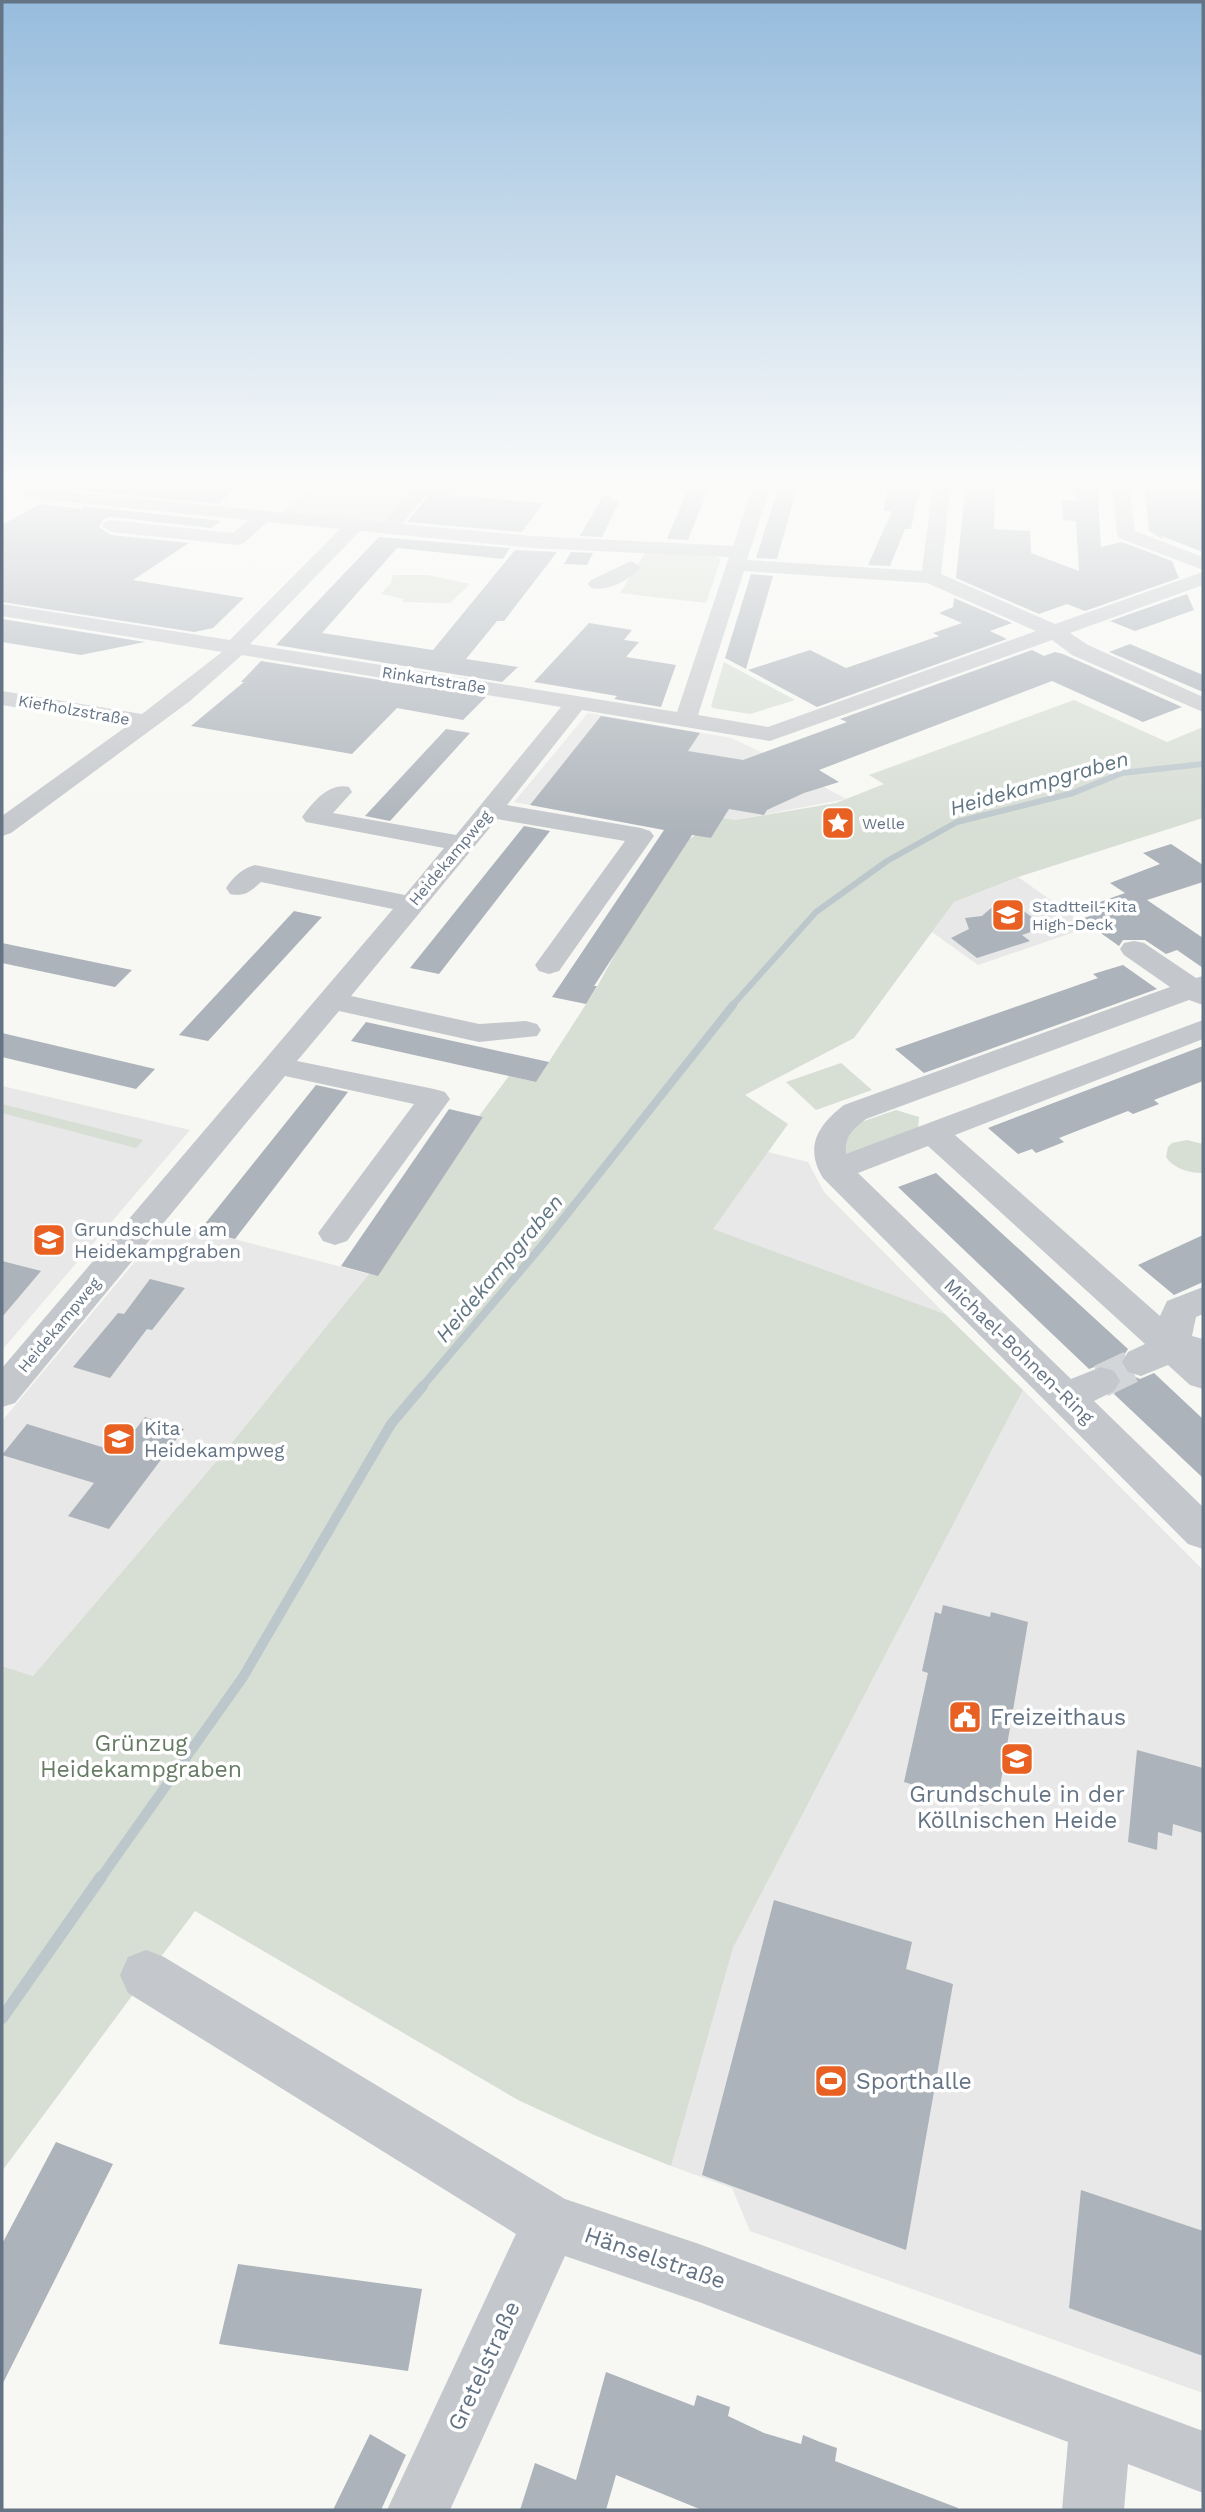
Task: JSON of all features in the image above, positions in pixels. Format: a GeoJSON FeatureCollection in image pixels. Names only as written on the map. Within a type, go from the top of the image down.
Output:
{"type":"FeatureCollection","features":[{"type":"Feature","properties":{"kind":"street"},"geometry":{"type":"LineString","coordinates":[[4,824],[182,696],[236,648],[283,599]]}},
{"type":"Feature","properties":{"kind":"street"},"geometry":{"type":"LineString","coordinates":[[685,721],[725,599]]}},
{"type":"Feature","properties":{"kind":"street"},"geometry":{"type":"LineString","coordinates":[[982,599],[1055,632],[1059,638],[1080,650],[1203,705]]}},
{"type":"Feature","properties":{"kind":"street"},"geometry":{"type":"LineString","coordinates":[[576,703],[757,733],[781,731],[1145,599]]}},
{"type":"Feature","properties":{"kind":"street","name":"Rinkartstraße"},"geometry":{"type":"LineString","coordinates":[[2,610],[576,703]]}},
{"type":"Feature","properties":{"kind":"street"},"geometry":{"type":"LineString","coordinates":[[297,675],[315,660]]}},
{"type":"Feature","properties":{"kind":"street"},"geometry":{"type":"LineString","coordinates":[[182,696],[212,701]]}},
{"type":"Feature","properties":{"kind":"street","name":"Kiefholzstraße"},"geometry":{"type":"LineString","coordinates":[[2,698],[146,722]]}},
{"type":"Feature","properties":{"kind":"street","name":"Heidekampweg"},"geometry":{"type":"LineString","coordinates":[[2,1393],[462,844],[576,703]]}},
{"type":"Feature","properties":{"kind":"street"},"geometry":{"type":"LineString","coordinates":[[340,792],[315,817],[462,844]]}},
{"type":"Feature","properties":{"kind":"street"},"geometry":{"type":"LineString","coordinates":[[490,810],[641,836],[549,965]]}},
{"type":"Feature","properties":{"kind":"street"},"geometry":{"type":"LineString","coordinates":[[239,888],[255,873],[411,904]]}},
{"type":"Feature","properties":{"kind":"street"},"geometry":{"type":"LineString","coordinates":[[1134,948],[1200,990]]}},
{"type":"Feature","properties":{"kind":"street"},"geometry":{"type":"LineString","coordinates":[[1200,990],[855,1112],[833,1129],[827,1153],[835,1170],[1203,1029]]}},
{"type":"Feature","properties":{"kind":"street"},"geometry":{"type":"LineString","coordinates":[[331,1000],[479,1033],[526,1030]]}},
{"type":"Feature","properties":{"kind":"street"},"geometry":{"type":"LineString","coordinates":[[275,1065],[434,1100],[335,1233]]}},
{"type":"Feature","properties":{"kind":"street"},"geometry":{"type":"LineString","coordinates":[[908,1093],[939,1130],[1172,1353],[1203,1376]]}},
{"type":"Feature","properties":{"kind":"street","name":"Michael-Bohnen-Ring"},"geometry":{"type":"LineString","coordinates":[[835,1170],[1203,1532]]}},
{"type":"Feature","properties":{"kind":"street"},"geometry":{"type":"LineString","coordinates":[[1172,1353],[1180,1310],[1203,1300]]}},
{"type":"Feature","properties":{"kind":"street"},"geometry":{"type":"LineString","coordinates":[[1067,1397],[1101,1381]]}},
{"type":"Feature","properties":{"kind":"street","name":"Hänselstraße"},"geometry":{"type":"LineString","coordinates":[[146,1975],[551,2223],[674,2263],[1203,2462]]}},
{"type":"Feature","properties":{"kind":"street","name":"Gretelstraße"},"geometry":{"type":"LineString","coordinates":[[418,2510],[551,2223]]}},
{"type":"Feature","properties":{"kind":"street"},"geometry":{"type":"LineString","coordinates":[[1093,2510],[1100,2422]]}},
{"type":"Feature","properties":{"kind":"shaded area"},"geometry":{"type":"Polygon","coordinates":[[[588,713],[731,738],[846,799],[735,820],[664,808],[651,827],[514,802],[588,713]]]}},
{"type":"Feature","properties":{"kind":"shaded area","name":"Stadtteil-Kita High-Deck"},"geometry":{"type":"Polygon","coordinates":[[[1018,877],[1089,927],[978,965],[932,932],[954,902],[1018,877]]]}},
{"type":"Feature","properties":{"kind":"shaded area","name":"Grundschule am Heidekampgraben"},"geometry":{"type":"Polygon","coordinates":[[[2,1086],[190,1130],[2,1350],[2,1086]]]}},
{"type":"Feature","properties":{"kind":"shaded area"},"geometry":{"type":"Polygon","coordinates":[[[768,1152],[808,1162],[824,1192],[945,1314],[712,1229],[768,1152]]]}},
{"type":"Feature","properties":{"kind":"shaded area","name":"Kita Heidekampweg"},"geometry":{"type":"Polygon","coordinates":[[[168,1222],[369,1274],[221,1456],[33,1676],[2,1666],[2,1421],[168,1222]]]}},
{"type":"Feature","properties":{"kind":"shaded area","name":"Grundschule in der Köllnischen Heide"},"geometry":{"type":"Polygon","coordinates":[[[1023,1390],[1203,1570],[1203,2393],[750,2231],[732,2188],[671,2166],[733,1948],[1023,1390]]]}},
{"type":"Feature","properties":{"kind":"green space"},"geometry":{"type":"Polygon","coordinates":[[[404,599],[454,599],[450,603],[403,602],[404,599]]]}},
{"type":"Feature","properties":{"kind":"green space"},"geometry":{"type":"Polygon","coordinates":[[[674,599],[707,599],[706,603],[674,599]]]}},
{"type":"Feature","properties":{"kind":"green space"},"geometry":{"type":"Polygon","coordinates":[[[724,662],[795,700],[750,714],[713,708],[711,706],[724,662]]]}},
{"type":"Feature","properties":{"kind":"green space","name":"Grünzug Heidekampgraben"},"geometry":{"type":"Polygon","coordinates":[[[1074,700],[1167,742],[1203,727],[1203,818],[1018,877],[954,902],[854,1038],[745,1095],[788,1124],[713,1229],[945,1314],[1023,1390],[733,1948],[671,2166],[518,2100],[195,1911],[2,2171],[2,1666],[33,1676],[221,1456],[369,1274],[378,1275],[483,1117],[479,1116],[509,1076],[536,1082],[597,987],[673,848],[696,835],[711,838],[721,822],[664,808],[735,820],[836,803],[884,784],[869,775],[1074,700]]]}},
{"type":"Feature","properties":{"kind":"green space"},"geometry":{"type":"Polygon","coordinates":[[[841,1063],[872,1090],[816,1110],[786,1082],[841,1063]]]}},
{"type":"Feature","properties":{"kind":"green space"},"geometry":{"type":"Polygon","coordinates":[[[2,1104],[143,1140],[136,1148],[2,1113],[2,1104]]]}},
{"type":"Feature","properties":{"kind":"green space"},"geometry":{"type":"Polygon","coordinates":[[[896,1110],[919,1117],[918,1131],[842,1160],[838,1145],[858,1123],[896,1110]]]}},
{"type":"Feature","properties":{"kind":"green space"},"geometry":{"type":"Polygon","coordinates":[[[1187,1140],[1203,1144],[1203,1173],[1182,1170],[1166,1157],[1168,1147],[1172,1143],[1187,1140]]]}},
{"type":"Feature","properties":{"kind":"building"},"geometry":{"type":"Polygon","coordinates":[[[2,599],[243,599],[213,628],[194,632],[2,602],[2,599]]]}},
{"type":"Feature","properties":{"kind":"building"},"geometry":{"type":"Polygon","coordinates":[[[320,599],[352,599],[322,633],[433,650],[475,599],[521,599],[504,621],[497,621],[466,659],[518,667],[502,682],[276,645],[320,599]]]}},
{"type":"Feature","properties":{"kind":"building"},"geometry":{"type":"Polygon","coordinates":[[[743,599],[766,599],[746,669],[725,658],[743,599]]]}},
{"type":"Feature","properties":{"kind":"building"},"geometry":{"type":"Polygon","coordinates":[[[954,599],[957,599],[1012,623],[990,631],[1007,639],[817,707],[748,670],[810,650],[846,668],[939,636],[933,633],[962,623],[939,613],[953,607],[954,599]]]}},
{"type":"Feature","properties":{"kind":"building"},"geometry":{"type":"Polygon","coordinates":[[[1005,599],[1119,599],[1085,611],[1067,604],[1039,614],[1005,599]]]}},
{"type":"Feature","properties":{"kind":"building"},"geometry":{"type":"Polygon","coordinates":[[[1172,599],[1189,599],[1194,610],[1135,631],[1110,621],[1172,599]]]}},
{"type":"Feature","properties":{"kind":"building"},"geometry":{"type":"Polygon","coordinates":[[[2,619],[145,642],[81,655],[2,642],[2,619]]]}},
{"type":"Feature","properties":{"kind":"building"},"geometry":{"type":"Polygon","coordinates":[[[589,623],[632,630],[624,640],[639,642],[626,657],[676,665],[661,707],[614,699],[617,696],[534,682],[589,623]]]}},
{"type":"Feature","properties":{"kind":"building"},"geometry":{"type":"Polygon","coordinates":[[[1130,644],[1203,675],[1203,692],[1109,652],[1130,644]]]}},
{"type":"Feature","properties":{"kind":"building"},"geometry":{"type":"Polygon","coordinates":[[[1032,650],[1044,656],[1055,652],[1063,654],[1182,707],[1143,722],[1052,681],[819,770],[839,782],[804,793],[767,810],[764,815],[729,809],[711,838],[692,835],[594,986],[597,986],[586,1004],[552,997],[664,830],[530,805],[601,716],[700,733],[688,751],[743,760],[847,722],[840,719],[1032,650]]]}},
{"type":"Feature","properties":{"kind":"building"},"geometry":{"type":"Polygon","coordinates":[[[261,661],[486,697],[463,720],[397,708],[352,754],[191,726],[244,682],[241,682],[261,661]]]}},
{"type":"Feature","properties":{"kind":"building"},"geometry":{"type":"Polygon","coordinates":[[[446,729],[470,733],[390,821],[365,816],[446,729]]]}},
{"type":"Feature","properties":{"kind":"building"},"geometry":{"type":"Polygon","coordinates":[[[524,826],[550,831],[439,974],[410,968],[524,826]]]}},
{"type":"Feature","properties":{"kind":"building"},"geometry":{"type":"Polygon","coordinates":[[[1171,844],[1203,865],[1203,882],[1147,900],[1203,938],[1203,968],[1177,950],[1166,954],[1145,940],[1123,940],[1119,946],[1081,919],[1107,910],[1097,903],[1125,893],[1110,883],[1160,864],[1143,853],[1171,844]]]}},
{"type":"Feature","properties":{"kind":"building"},"geometry":{"type":"Polygon","coordinates":[[[1004,904],[1017,906],[1045,927],[1022,935],[1030,941],[977,958],[951,938],[969,929],[965,918],[982,916],[991,908],[1004,904]]]}},
{"type":"Feature","properties":{"kind":"building"},"geometry":{"type":"Polygon","coordinates":[[[294,911],[322,917],[208,1041],[179,1035],[294,911]]]}},
{"type":"Feature","properties":{"kind":"building"},"geometry":{"type":"Polygon","coordinates":[[[2,943],[132,970],[115,987],[2,963],[2,943]]]}},
{"type":"Feature","properties":{"kind":"building"},"geometry":{"type":"Polygon","coordinates":[[[1123,965],[1157,989],[924,1073],[895,1049],[1098,978],[1093,974],[1123,965]]]}},
{"type":"Feature","properties":{"kind":"building"},"geometry":{"type":"Polygon","coordinates":[[[366,1022],[549,1062],[536,1082],[351,1041],[366,1022]]]}},
{"type":"Feature","properties":{"kind":"building"},"geometry":{"type":"Polygon","coordinates":[[[2,1033],[155,1069],[136,1089],[2,1057],[2,1033]]]}},
{"type":"Feature","properties":{"kind":"building"},"geometry":{"type":"Polygon","coordinates":[[[1203,1046],[1203,1081],[1154,1100],[1159,1104],[1133,1114],[1128,1111],[1059,1138],[1064,1142],[1036,1153],[1032,1149],[1018,1154],[988,1128],[1203,1046]]]}},
{"type":"Feature","properties":{"kind":"building"},"geometry":{"type":"Polygon","coordinates":[[[316,1085],[348,1092],[235,1239],[200,1230],[316,1085]]]}},
{"type":"Feature","properties":{"kind":"building"},"geometry":{"type":"Polygon","coordinates":[[[449,1109],[483,1117],[378,1276],[341,1266],[449,1109]]]}},
{"type":"Feature","properties":{"kind":"building"},"geometry":{"type":"Polygon","coordinates":[[[936,1173],[1128,1349],[1120,1361],[1126,1373],[1140,1379],[1154,1373],[1203,1419],[1203,1478],[1114,1394],[1122,1382],[1116,1370],[1102,1364],[1089,1369],[898,1187],[936,1173]]]}},
{"type":"Feature","properties":{"kind":"building"},"geometry":{"type":"Polygon","coordinates":[[[1203,1235],[1203,1282],[1174,1295],[1138,1265],[1203,1235]]]}},
{"type":"Feature","properties":{"kind":"building"},"geometry":{"type":"Polygon","coordinates":[[[2,1261],[41,1271],[2,1317],[2,1261]]]}},
{"type":"Feature","properties":{"kind":"building"},"geometry":{"type":"Polygon","coordinates":[[[150,1279],[185,1288],[152,1330],[147,1329],[110,1378],[73,1367],[118,1313],[124,1314],[150,1279]]]}},
{"type":"Feature","properties":{"kind":"building"},"geometry":{"type":"Polygon","coordinates":[[[145,1417],[184,1429],[109,1529],[68,1516],[94,1483],[2,1455],[27,1424],[118,1452],[145,1417]]]}},
{"type":"Feature","properties":{"kind":"building","name":"Freizeithaus"},"geometry":{"type":"Polygon","coordinates":[[[943,1605],[990,1617],[991,1612],[1028,1622],[997,1804],[984,1800],[983,1806],[904,1782],[928,1673],[922,1671],[935,1612],[941,1614],[943,1605]]]}},
{"type":"Feature","properties":{"kind":"building"},"geometry":{"type":"Polygon","coordinates":[[[1137,1750],[1203,1768],[1203,1833],[1173,1824],[1172,1836],[1158,1832],[1157,1850],[1128,1842],[1137,1750]]]}},
{"type":"Feature","properties":{"kind":"building","name":"Sporthalle"},"geometry":{"type":"Polygon","coordinates":[[[774,1900],[912,1942],[906,1969],[953,1984],[906,2250],[702,2175],[774,1900]]]}},
{"type":"Feature","properties":{"kind":"building"},"geometry":{"type":"Polygon","coordinates":[[[56,2142],[113,2164],[2,2385],[2,2244],[56,2142]]]}},
{"type":"Feature","properties":{"kind":"building"},"geometry":{"type":"Polygon","coordinates":[[[1081,2190],[1203,2231],[1203,2356],[1069,2308],[1081,2190]]]}},
{"type":"Feature","properties":{"kind":"building"},"geometry":{"type":"Polygon","coordinates":[[[238,2264],[422,2289],[408,2371],[219,2344],[238,2264]]]}},
{"type":"Feature","properties":{"kind":"building"},"geometry":{"type":"Polygon","coordinates":[[[606,2372],[694,2406],[697,2395],[730,2407],[728,2416],[764,2433],[801,2444],[803,2435],[837,2448],[835,2461],[958,2508],[702,2510],[616,2475],[606,2510],[520,2510],[535,2463],[576,2480],[606,2372]]]}},
{"type":"Feature","properties":{"kind":"building"},"geometry":{"type":"Polygon","coordinates":[[[370,2434],[406,2455],[381,2510],[333,2510],[370,2434]]]}},
{"type":"Feature","properties":{"kind":"waterway","name":"Heidekampgraben"},"geometry":{"type":"LineString","coordinates":[[731,1007],[816,912],[887,861],[957,822],[1073,793],[1122,773],[1203,764]]}},
{"type":"Feature","properties":{"kind":"waterway","name":"Heidekampgraben"},"geometry":{"type":"LineString","coordinates":[[421,1388],[544,1243],[733,1005]]}},
{"type":"Feature","properties":{"kind":"waterway","name":"Heidekampgraben"},"geometry":{"type":"LineString","coordinates":[[100,1879],[243,1677],[391,1424],[423,1386]]}},
{"type":"Feature","properties":{"kind":"waterway","name":"Heidekampgraben"},"geometry":{"type":"LineString","coordinates":[[2,2018],[101,1877]]}},
{"type":"Feature","properties":{"kind":"tunnel"},"geometry":{"type":"LineString","coordinates":[[1101,1381],[1141,1362]]}},
{"type":"Feature","properties":{"kind":"place","name":"Welle"},"geometry":{"type":"Point","coordinates":[838,823]}},
{"type":"Feature","properties":{"kind":"place","name":"Stadtteil-Kita High-Deck"},"geometry":{"type":"Point","coordinates":[1008,915]}},
{"type":"Feature","properties":{"kind":"place","name":"Grundschule am Heidekampgraben"},"geometry":{"type":"Point","coordinates":[49,1240]}},
{"type":"Feature","properties":{"kind":"place","name":"Kita Heidekampweg"},"geometry":{"type":"Point","coordinates":[119,1439]}},
{"type":"Feature","properties":{"kind":"place","name":"Freizeithaus"},"geometry":{"type":"Point","coordinates":[965,1717]}},
{"type":"Feature","properties":{"kind":"place","name":"Grundschule in der Köllnischen Heide"},"geometry":{"type":"Point","coordinates":[1017,1759]}},
{"type":"Feature","properties":{"kind":"place","name":"Sporthalle"},"geometry":{"type":"Point","coordinates":[831,2081]}}]}
